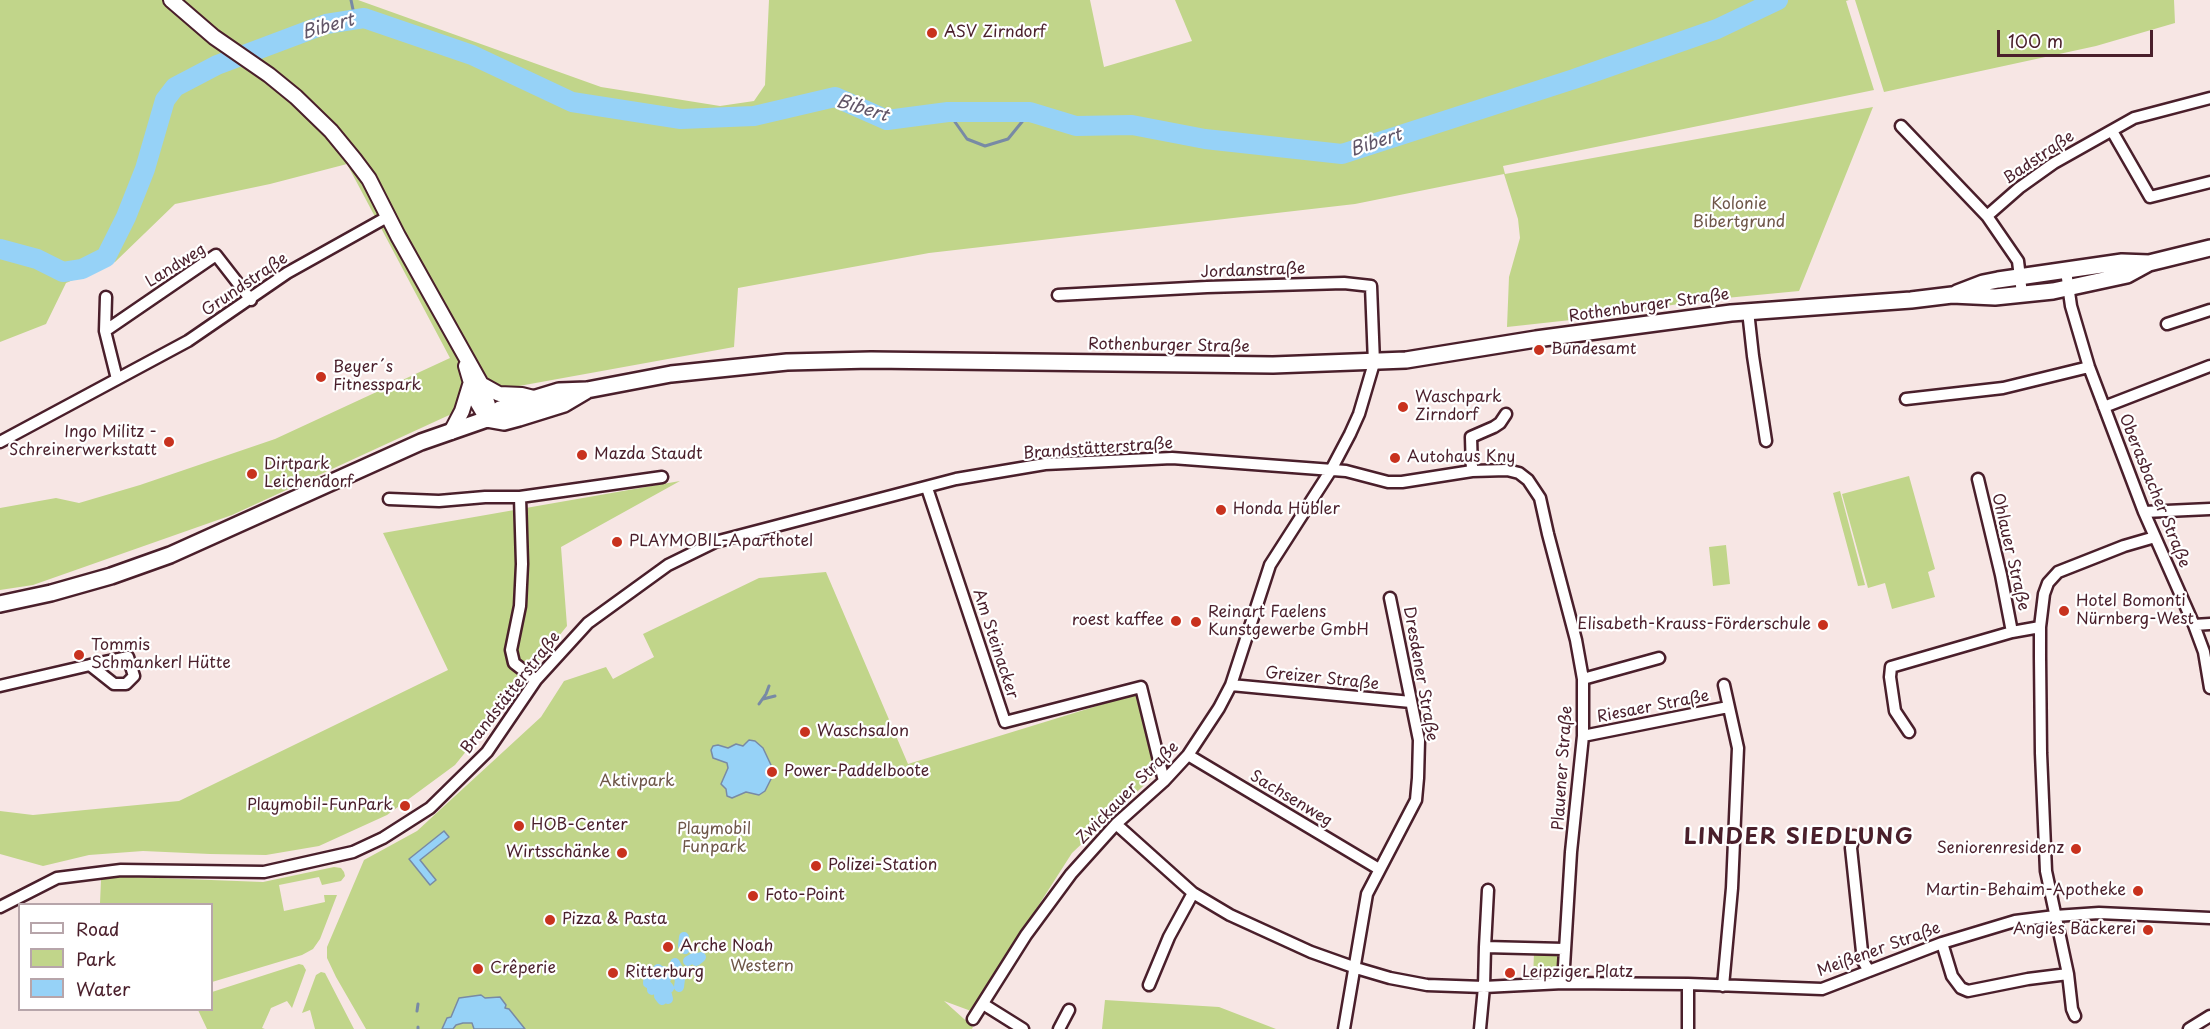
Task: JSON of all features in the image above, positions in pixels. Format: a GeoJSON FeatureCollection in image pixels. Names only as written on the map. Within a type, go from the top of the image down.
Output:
{"type":"FeatureCollection","features":[{"type":"Feature","properties":{"kind":"main road","name":"Rothenburger Straße"},"geometry":{"type":"LineString","coordinates":[[1952,295],[1983,283],[2122,262],[2149,262],[2210,248]]}},
{"type":"Feature","properties":{"kind":"main road","name":"Rothenburger Straße"},"geometry":{"type":"LineString","coordinates":[[0,604],[101,579],[170,555],[354,472],[487,419],[501,409],[559,391],[587,390],[671,374],[808,361],[1273,365],[1374,363],[1748,311],[1952,295],[1995,297],[2022,294],[2068,288],[2127,275],[2149,262]]}},
{"type":"Feature","properties":{"kind":"main road","name":"Rothenburger Straße"},"geometry":{"type":"LineString","coordinates":[[487,419],[504,422],[519,418],[564,404],[587,390]]}},
{"type":"Feature","properties":{"kind":"street"},"geometry":{"type":"LineString","coordinates":[[171,0],[214,37],[270,75],[296,97],[331,131],[369,179],[464,356],[476,385],[488,405],[487,419]]}},
{"type":"Feature","properties":{"kind":"street","name":"Badstraße"},"geometry":{"type":"LineString","coordinates":[[1988,216],[2019,188],[2054,163],[2134,118],[2210,98]]}},
{"type":"Feature","properties":{"kind":"street"},"geometry":{"type":"LineString","coordinates":[[1901,126],[1988,216],[2018,261],[2022,294]]}},
{"type":"Feature","properties":{"kind":"street"},"geometry":{"type":"LineString","coordinates":[[2112,131],[2150,197],[2210,182]]}},
{"type":"Feature","properties":{"kind":"street","name":"Grundstraße"},"geometry":{"type":"LineString","coordinates":[[0,442],[188,342],[287,273],[389,216]]}},
{"type":"Feature","properties":{"kind":"street","name":"Landweg"},"geometry":{"type":"LineString","coordinates":[[105,331],[216,255],[250,300]]}},
{"type":"Feature","properties":{"kind":"street","name":"Oberasbacher Straße"},"geometry":{"type":"LineString","coordinates":[[2066,271],[2071,306],[2089,367],[2144,512],[2194,625],[2204,652],[2210,688]]}},
{"type":"Feature","properties":{"kind":"street","name":"Jordanstraße"},"geometry":{"type":"LineString","coordinates":[[1058,295],[1241,286],[1344,283],[1371,285],[1374,363]]}},
{"type":"Feature","properties":{"kind":"street"},"geometry":{"type":"LineString","coordinates":[[106,297],[105,331],[117,379]]}},
{"type":"Feature","properties":{"kind":"street"},"geometry":{"type":"LineString","coordinates":[[2167,324],[2210,310]]}},
{"type":"Feature","properties":{"kind":"street","name":"Rothenburger Straße"},"geometry":{"type":"LineString","coordinates":[[1748,311],[1766,441]]}},
{"type":"Feature","properties":{"kind":"street","name":"Zwickauer Straße"},"geometry":{"type":"LineString","coordinates":[[973,1019],[1026,935],[1071,874],[1116,824],[1164,781],[1188,755],[1219,708],[1231,685],[1270,565],[1331,470],[1359,414],[1374,363]]}},
{"type":"Feature","properties":{"kind":"street"},"geometry":{"type":"LineString","coordinates":[[2104,407],[2210,366]]}},
{"type":"Feature","properties":{"kind":"street"},"geometry":{"type":"LineString","coordinates":[[1906,399],[2003,388],[2089,367]]}},
{"type":"Feature","properties":{"kind":"street"},"geometry":{"type":"LineString","coordinates":[[476,385],[499,394],[534,398]]}},
{"type":"Feature","properties":{"kind":"street"},"geometry":{"type":"LineString","coordinates":[[451,432],[476,385]]}},
{"type":"Feature","properties":{"kind":"street"},"geometry":{"type":"LineString","coordinates":[[1472,471],[1471,437],[1494,427],[1506,414]]}},
{"type":"Feature","properties":{"kind":"street","name":"Brandstätterstraße"},"geometry":{"type":"LineString","coordinates":[[0,908],[57,878],[121,870],[264,872],[353,852],[392,833],[430,808],[487,753],[536,680],[588,623],[668,566],[715,542],[957,479],[1045,464],[1172,458],[1331,470]]}},
{"type":"Feature","properties":{"kind":"street","name":"Plauener Straße"},"geometry":{"type":"LineString","coordinates":[[1331,470],[1346,471],[1388,482],[1402,482],[1472,471],[1500,470],[1519,473],[1538,493],[1576,640],[1583,679],[1583,736],[1571,852],[1563,983]]}},
{"type":"Feature","properties":{"kind":"street"},"geometry":{"type":"LineString","coordinates":[[389,499],[439,501],[520,497],[662,477]]}},
{"type":"Feature","properties":{"kind":"street","name":"Ohlauer Straße"},"geometry":{"type":"LineString","coordinates":[[1978,479],[2012,632]]}},
{"type":"Feature","properties":{"kind":"street","name":"Am Steinacker"},"geometry":{"type":"LineString","coordinates":[[927,488],[1005,722],[1142,687],[1164,781]]}},
{"type":"Feature","properties":{"kind":"street"},"geometry":{"type":"LineString","coordinates":[[520,497],[522,564],[520,606],[511,650],[514,663],[536,680]]}},
{"type":"Feature","properties":{"kind":"street"},"geometry":{"type":"LineString","coordinates":[[2144,512],[2210,509]]}},
{"type":"Feature","properties":{"kind":"street"},"geometry":{"type":"LineString","coordinates":[[2075,1016],[2046,871],[2041,753],[2040,627],[2044,594],[2048,583],[2058,572],[2124,546],[2155,537]]}},
{"type":"Feature","properties":{"kind":"street","name":"Dresdener Straße"},"geometry":{"type":"LineString","coordinates":[[1344,1029],[1367,894],[1416,800],[1419,740],[1390,598]]}},
{"type":"Feature","properties":{"kind":"street"},"geometry":{"type":"LineString","coordinates":[[2194,625],[2210,624]]}},
{"type":"Feature","properties":{"kind":"street","name":"Ohlauer Straße"},"geometry":{"type":"LineString","coordinates":[[1909,732],[1895,711],[1890,677],[1891,667],[2012,632],[2040,627]]}},
{"type":"Feature","properties":{"kind":"street"},"geometry":{"type":"LineString","coordinates":[[1583,679],[1659,658]]}},
{"type":"Feature","properties":{"kind":"street"},"geometry":{"type":"LineString","coordinates":[[0,686],[90,665]]}},
{"type":"Feature","properties":{"kind":"street","name":"Greizer Straße"},"geometry":{"type":"LineString","coordinates":[[1231,685],[1411,702]]}},
{"type":"Feature","properties":{"kind":"street"},"geometry":{"type":"LineString","coordinates":[[1723,986],[1732,888],[1738,747],[1724,685]]}},
{"type":"Feature","properties":{"kind":"street","name":"Riesaer Straße"},"geometry":{"type":"LineString","coordinates":[[1583,736],[1728,707]]}},
{"type":"Feature","properties":{"kind":"street","name":"Sachsenweg"},"geometry":{"type":"LineString","coordinates":[[1188,755],[1379,869]]}},
{"type":"Feature","properties":{"kind":"street","name":"Meißener Straße"},"geometry":{"type":"LineString","coordinates":[[1116,824],[1193,893],[1230,915],[1264,932],[1356,968],[1390,978],[1427,985],[1484,987],[1563,983],[1688,984],[1822,989],[1942,943],[1992,927],[2055,916],[2127,913],[2210,918]]}},
{"type":"Feature","properties":{"kind":"street"},"geometry":{"type":"LineString","coordinates":[[1854,836],[1851,848],[1863,961],[1869,972]]}},
{"type":"Feature","properties":{"kind":"street"},"geometry":{"type":"LineString","coordinates":[[1480,1029],[1488,890]]}},
{"type":"Feature","properties":{"kind":"street"},"geometry":{"type":"LineString","coordinates":[[1149,985],[1168,937],[1193,893]]}},
{"type":"Feature","properties":{"kind":"street"},"geometry":{"type":"LineString","coordinates":[[1942,943],[1952,976],[1961,988],[1968,991],[2068,974]]}},
{"type":"Feature","properties":{"kind":"street"},"geometry":{"type":"LineString","coordinates":[[1485,946],[1564,949]]}},
{"type":"Feature","properties":{"kind":"street"},"geometry":{"type":"LineString","coordinates":[[1688,984],[1688,1029]]}},
{"type":"Feature","properties":{"kind":"street"},"geometry":{"type":"LineString","coordinates":[[983,1004],[1023,1029]]}},
{"type":"Feature","properties":{"kind":"street"},"geometry":{"type":"LineString","coordinates":[[1059,1029],[1068,1010]]}},
{"type":"Feature","properties":{"kind":"street"},"geometry":{"type":"LineString","coordinates":[[2189,1029],[2210,1016]]}},
{"type":"Feature","properties":{"kind":"green space","name":"Kolonie Bibertgrund"},"geometry":{"type":"Polygon","coordinates":[[[0,0],[358,0],[601,87],[720,106],[754,101],[765,85],[769,0],[1090,0],[1104,67],[1192,41],[1175,0],[1849,0],[1846,1],[1874,90],[1503,166],[1505,174],[1873,107],[1799,291],[1705,300],[1580,319],[1507,327],[1509,277],[1520,238],[1518,219],[1504,174],[1355,204],[929,253],[738,288],[734,347],[508,388],[232,515],[33,585],[0,590],[0,508],[56,498],[79,503],[140,485],[275,439],[450,358],[347,164],[270,184],[175,204],[115,262],[66,283],[46,324],[0,342],[0,0]]]}},
{"type":"Feature","properties":{"kind":"green space"},"geometry":{"type":"Polygon","coordinates":[[[1855,0],[2174,0],[2175,23],[2096,46],[1884,92],[1855,0]]]}},
{"type":"Feature","properties":{"kind":"green space"},"geometry":{"type":"Polygon","coordinates":[[[1909,476],[1935,569],[1928,572],[1935,597],[1892,609],[1885,583],[1868,588],[1842,494],[1909,476]]]}},
{"type":"Feature","properties":{"kind":"green space"},"geometry":{"type":"Polygon","coordinates":[[[680,481],[561,547],[567,626],[455,765],[387,815],[319,846],[266,855],[143,851],[89,855],[43,866],[0,854],[0,811],[33,815],[179,801],[448,670],[383,533],[680,481]]]}},
{"type":"Feature","properties":{"kind":"green space"},"geometry":{"type":"Polygon","coordinates":[[[1840,491],[1865,585],[1858,586],[1833,493],[1840,491]]]}},
{"type":"Feature","properties":{"kind":"green space"},"geometry":{"type":"Polygon","coordinates":[[[1726,545],[1730,584],[1713,586],[1709,547],[1726,545]]]}},
{"type":"Feature","properties":{"kind":"green space","name":"Playmobil Funpark"},"geometry":{"type":"Polygon","coordinates":[[[826,572],[908,764],[1136,694],[1156,774],[1072,853],[971,1011],[944,1001],[973,1027],[972,1029],[366,1029],[327,958],[327,947],[364,860],[417,831],[541,717],[564,681],[606,667],[613,679],[654,657],[643,634],[759,578],[826,572]]]}},
{"type":"Feature","properties":{"kind":"green space"},"geometry":{"type":"Polygon","coordinates":[[[334,867],[341,868],[345,876],[341,881],[322,885],[319,877],[279,885],[284,911],[325,902],[324,895],[337,895],[320,939],[313,949],[302,955],[213,982],[213,903],[100,903],[101,880],[107,876],[263,882],[334,867]]]}},
{"type":"Feature","properties":{"kind":"green space"},"geometry":{"type":"Polygon","coordinates":[[[1534,953],[1558,954],[1557,972],[1552,978],[1533,978],[1534,953]]]}},
{"type":"Feature","properties":{"kind":"green space"},"geometry":{"type":"Polygon","coordinates":[[[299,964],[303,965],[306,970],[292,1008],[287,1001],[271,1008],[262,1028],[265,1029],[207,1029],[198,1011],[213,1011],[213,992],[299,964]]]}},
{"type":"Feature","properties":{"kind":"green space"},"geometry":{"type":"Polygon","coordinates":[[[321,972],[325,973],[354,1029],[315,1029],[310,1010],[302,1013],[316,975],[321,972]]]}},
{"type":"Feature","properties":{"kind":"green space"},"geometry":{"type":"Polygon","coordinates":[[[1105,1000],[1219,1007],[1276,1029],[1102,1029],[1105,1000]]]}},
{"type":"Feature","properties":{"kind":"water","name":"Power-Paddelboote"},"geometry":{"type":"Polygon","coordinates":[[[749,740],[755,741],[763,748],[771,765],[771,779],[765,791],[759,795],[746,792],[732,798],[727,796],[726,789],[721,784],[728,768],[727,763],[713,758],[711,750],[713,746],[718,745],[728,748],[736,744],[743,746],[749,740]]]}},
{"type":"Feature","properties":{"kind":"water"},"geometry":{"type":"Polygon","coordinates":[[[444,831],[449,837],[420,860],[436,880],[430,885],[409,859],[444,831]]]}},
{"type":"Feature","properties":{"kind":"water"},"geometry":{"type":"Polygon","coordinates":[[[481,995],[485,998],[500,997],[506,1005],[505,1008],[509,1009],[525,1029],[474,1029],[472,1023],[463,1023],[456,1025],[453,1029],[442,1029],[447,1018],[451,1017],[459,998],[481,995]]]}},
{"type":"Feature","properties":{"kind":"waterway"},"geometry":{"type":"LineString","coordinates":[[351,0],[355,19]]}},
{"type":"Feature","properties":{"kind":"waterway","name":"Bibert"},"geometry":{"type":"LineString","coordinates":[[0,249],[37,259],[63,272],[82,269],[106,257],[126,217],[145,169],[165,100],[175,87],[217,65],[326,24],[364,18],[472,55],[572,102],[681,119],[754,116],[835,97],[887,120],[948,112],[1030,112],[1076,126],[1132,125],[1205,139],[1342,154],[1574,79],[1717,29],[1778,0]]}},
{"type":"Feature","properties":{"kind":"waterway"},"geometry":{"type":"LineString","coordinates":[[948,112],[967,139],[985,146],[1008,139],[1030,112]]}},
{"type":"Feature","properties":{"kind":"waterway"},"geometry":{"type":"LineString","coordinates":[[759,704],[769,686]]}},
{"type":"Feature","properties":{"kind":"waterway"},"geometry":{"type":"LineString","coordinates":[[763,699],[775,696]]}},
{"type":"Feature","properties":{"kind":"waterway"},"geometry":{"type":"LineString","coordinates":[[684,937],[685,949]]}},
{"type":"Feature","properties":{"kind":"waterway"},"geometry":{"type":"LineString","coordinates":[[688,961],[695,957],[696,961],[701,957]]}},
{"type":"Feature","properties":{"kind":"waterway"},"geometry":{"type":"LineString","coordinates":[[675,963],[680,979],[679,987]]}},
{"type":"Feature","properties":{"kind":"waterway"},"geometry":{"type":"LineString","coordinates":[[658,969],[655,974],[659,979],[657,984],[662,1000]]}},
{"type":"Feature","properties":{"kind":"waterway"},"geometry":{"type":"LineString","coordinates":[[663,971],[667,977],[664,982],[669,988],[666,991],[668,999]]}},
{"type":"Feature","properties":{"kind":"waterway"},"geometry":{"type":"LineString","coordinates":[[649,973],[648,983],[652,985],[652,990]]}},
{"type":"Feature","properties":{"kind":"waterway"},"geometry":{"type":"LineString","coordinates":[[417,1011],[418,1004]]}},
{"type":"Feature","properties":{"kind":"place","name":"ASV Zirndorf"},"geometry":{"type":"Point","coordinates":[932,33]}},
{"type":"Feature","properties":{"kind":"place","name":"Bundesamt"},"geometry":{"type":"Point","coordinates":[1539,350]}},
{"type":"Feature","properties":{"kind":"place","name":"Beyer´s Fitnesspark"},"geometry":{"type":"Point","coordinates":[321,377]}},
{"type":"Feature","properties":{"kind":"place","name":"Waschpark Zirndorf"},"geometry":{"type":"Point","coordinates":[1403,407]}},
{"type":"Feature","properties":{"kind":"place","name":"Ingo Militz - Schreinerwerkstatt"},"geometry":{"type":"Point","coordinates":[169,442]}},
{"type":"Feature","properties":{"kind":"place","name":"Mazda Staudt"},"geometry":{"type":"Point","coordinates":[582,455]}},
{"type":"Feature","properties":{"kind":"place","name":"Autohaus Kny"},"geometry":{"type":"Point","coordinates":[1395,458]}},
{"type":"Feature","properties":{"kind":"place","name":"Dirtpark Leichendorf"},"geometry":{"type":"Point","coordinates":[252,474]}},
{"type":"Feature","properties":{"kind":"place","name":"Honda Hübler"},"geometry":{"type":"Point","coordinates":[1221,510]}},
{"type":"Feature","properties":{"kind":"place","name":"PLAYMOBIL-Aparthotel"},"geometry":{"type":"Point","coordinates":[617,542]}},
{"type":"Feature","properties":{"kind":"place","name":"Hotel Bomonti Nürnberg-West"},"geometry":{"type":"Point","coordinates":[2064,611]}},
{"type":"Feature","properties":{"kind":"place","name":"roest kaffee"},"geometry":{"type":"Point","coordinates":[1176,621]}},
{"type":"Feature","properties":{"kind":"place","name":"Reinart Faelens Kunstgewerbe GmbH"},"geometry":{"type":"Point","coordinates":[1196,622]}},
{"type":"Feature","properties":{"kind":"place","name":"Elisabeth-Krauss-Förderschule"},"geometry":{"type":"Point","coordinates":[1823,625]}},
{"type":"Feature","properties":{"kind":"place","name":"Tommis Schmankerl Hütte"},"geometry":{"type":"Point","coordinates":[79,655]}},
{"type":"Feature","properties":{"kind":"place","name":"Waschsalon"},"geometry":{"type":"Point","coordinates":[805,732]}},
{"type":"Feature","properties":{"kind":"place","name":"Power-Paddelboote"},"geometry":{"type":"Point","coordinates":[772,772]}},
{"type":"Feature","properties":{"kind":"place","name":"Playmobil-FunPark"},"geometry":{"type":"Point","coordinates":[405,806]}},
{"type":"Feature","properties":{"kind":"place","name":"HOB-Center"},"geometry":{"type":"Point","coordinates":[519,826]}},
{"type":"Feature","properties":{"kind":"place","name":"Seniorenresidenz"},"geometry":{"type":"Point","coordinates":[2076,849]}},
{"type":"Feature","properties":{"kind":"place","name":"Wirtsschänke"},"geometry":{"type":"Point","coordinates":[622,853]}},
{"type":"Feature","properties":{"kind":"place","name":"Polizei-Station"},"geometry":{"type":"Point","coordinates":[816,866]}},
{"type":"Feature","properties":{"kind":"place","name":"Martin-Behaim-Apotheke"},"geometry":{"type":"Point","coordinates":[2138,891]}},
{"type":"Feature","properties":{"kind":"place","name":"Foto-Point"},"geometry":{"type":"Point","coordinates":[753,896]}},
{"type":"Feature","properties":{"kind":"place","name":"Pizza & Pasta"},"geometry":{"type":"Point","coordinates":[550,920]}},
{"type":"Feature","properties":{"kind":"place","name":"Angies Bäckerei"},"geometry":{"type":"Point","coordinates":[2148,930]}},
{"type":"Feature","properties":{"kind":"place","name":"Arche Noah"},"geometry":{"type":"Point","coordinates":[668,947]}},
{"type":"Feature","properties":{"kind":"place","name":"Crêperie"},"geometry":{"type":"Point","coordinates":[478,969]}},
{"type":"Feature","properties":{"kind":"place","name":"Ritterburg"},"geometry":{"type":"Point","coordinates":[613,973]}},
{"type":"Feature","properties":{"kind":"place","name":"Leipziger Platz"},"geometry":{"type":"Point","coordinates":[1510,973]}},
{"type":"Feature","properties":{"kind":"district","name":"LINDER SIEDLUNG"},"geometry":{"type":"Point","coordinates":[1799,838]}},
{"type":"Feature","properties":{"kind":"park label","name":"Aktivpark"},"geometry":{"type":"Point","coordinates":[637,782]}},
{"type":"Feature","properties":{"kind":"park label","name":"Western"},"geometry":{"type":"Point","coordinates":[762,967]}}]}
